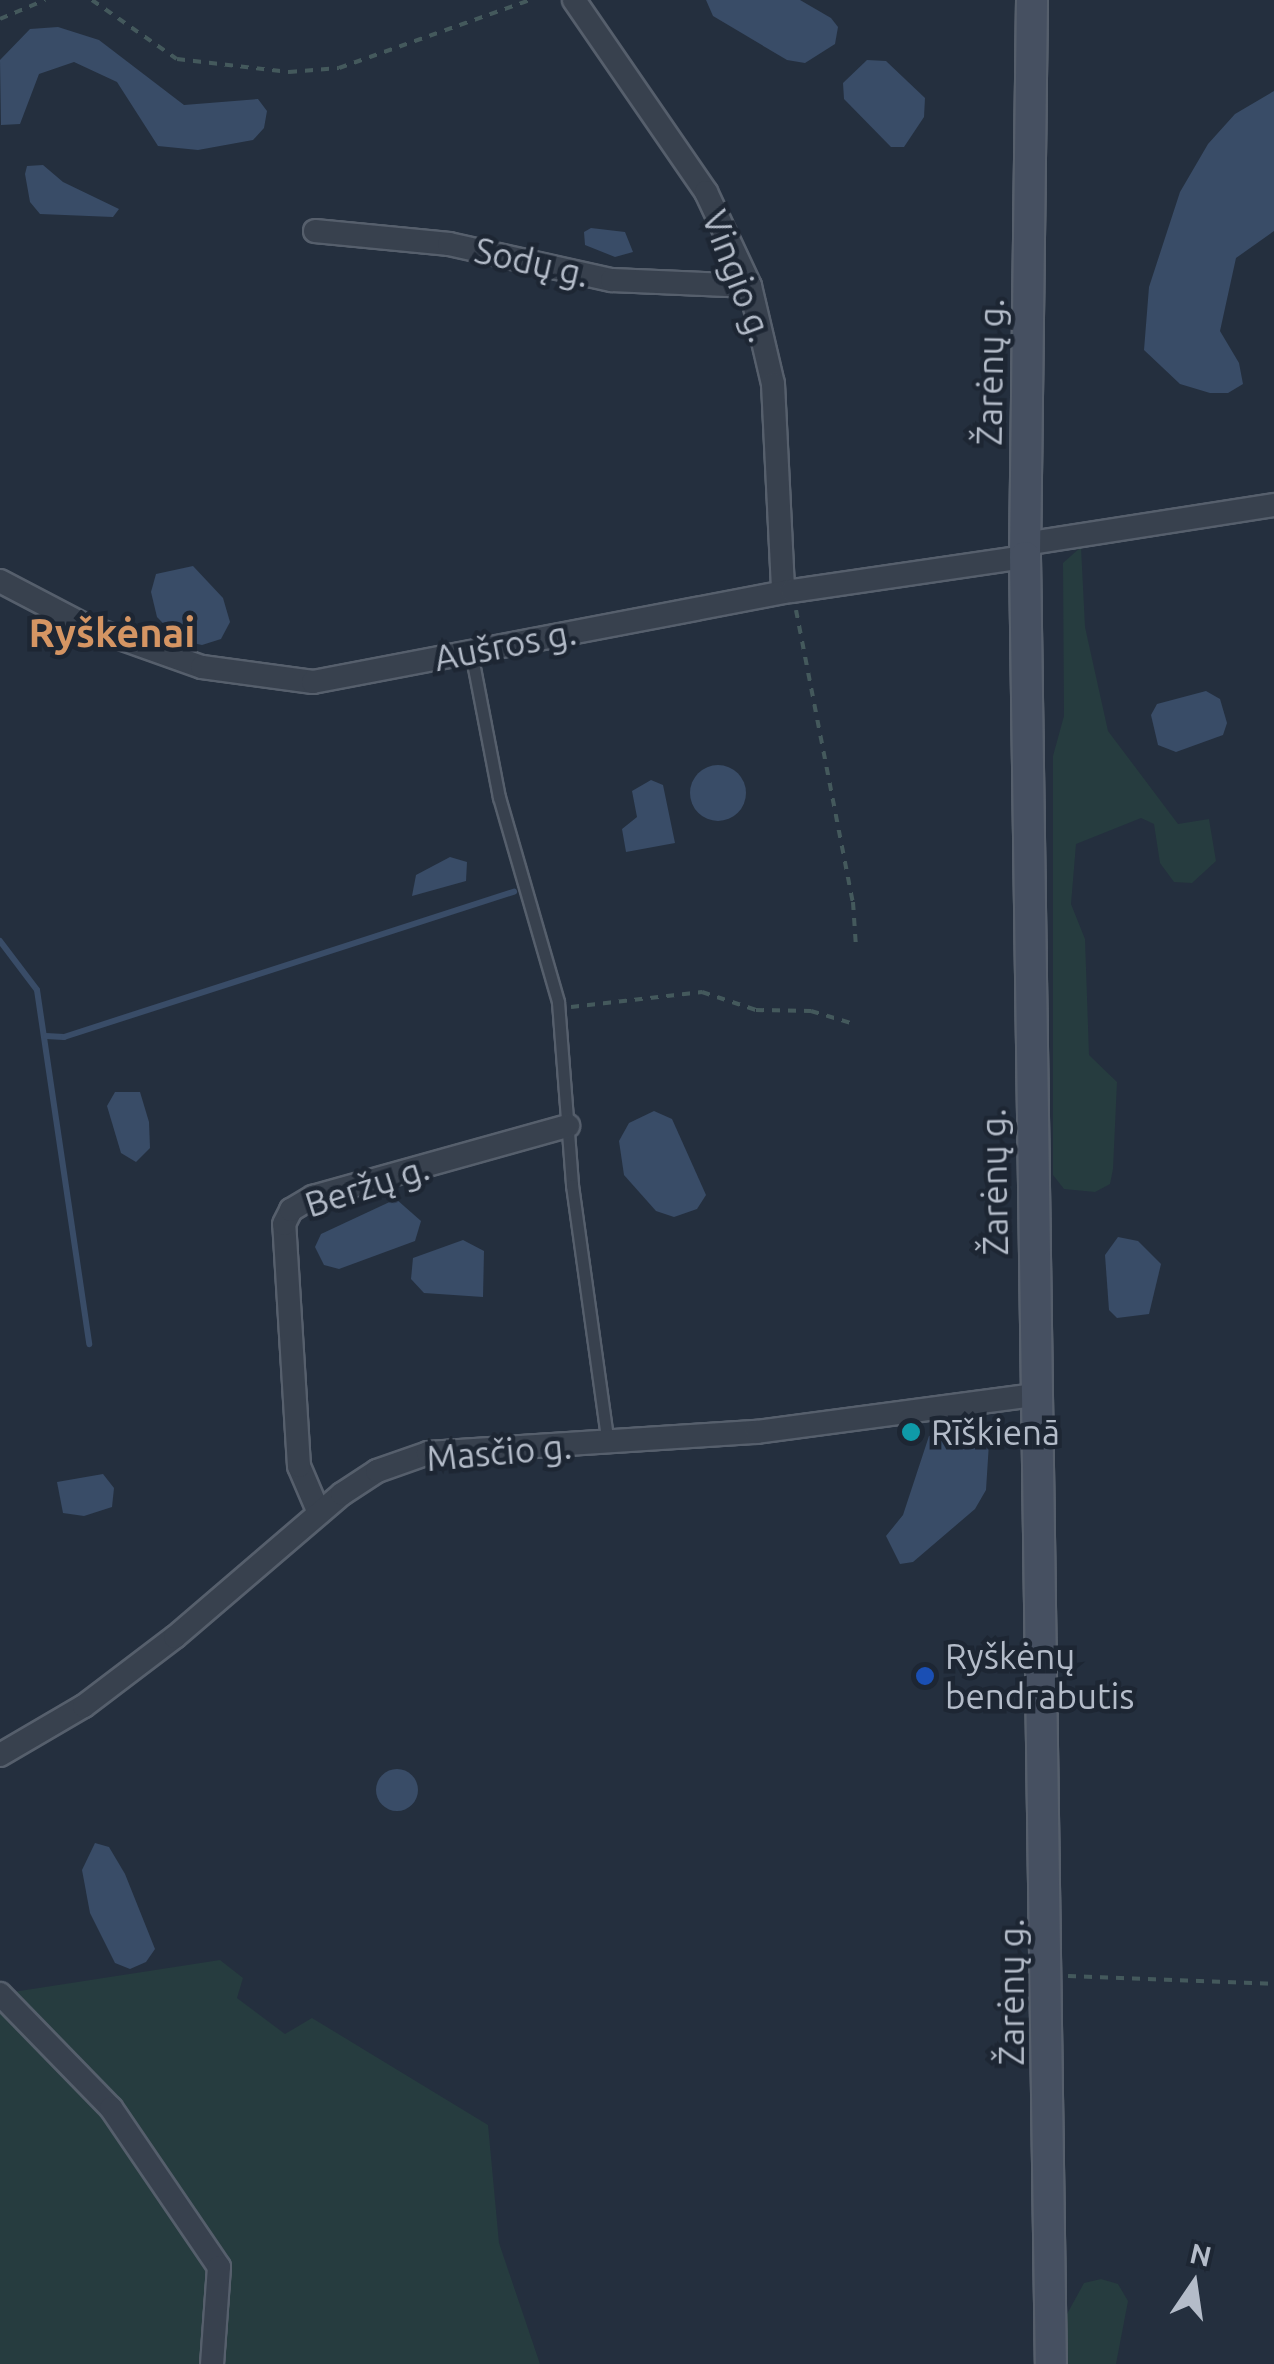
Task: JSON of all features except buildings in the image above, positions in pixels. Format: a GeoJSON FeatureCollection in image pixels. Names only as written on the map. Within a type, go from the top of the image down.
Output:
{"type":"FeatureCollection","features":[{"type":"Feature","properties":{"kind":"main road","name":"Žarėnų g."},"geometry":{"type":"LineString","coordinates":[[1032,0],[1025,550],[1034,1395],[1048,1975],[1051,2364]]}},
{"type":"Feature","properties":{"kind":"street","name":"Vingio g."},"geometry":{"type":"LineString","coordinates":[[574,0],[706,192],[750,286],[774,384],[787,592]]}},
{"type":"Feature","properties":{"kind":"street","name":"Sodų g."},"geometry":{"type":"LineString","coordinates":[[315,232],[449,244],[612,280],[750,286]]}},
{"type":"Feature","properties":{"kind":"street","name":"Aušros g."},"geometry":{"type":"LineString","coordinates":[[0,581],[86,626],[202,666],[313,682],[1274,505]]}},
{"type":"Feature","properties":{"kind":"street","name":"Beržų g."},"geometry":{"type":"LineString","coordinates":[[319,1513],[299,1466],[284,1224],[291,1210],[314,1197],[568,1126]]}},
{"type":"Feature","properties":{"kind":"street","name":"Masčio g."},"geometry":{"type":"LineString","coordinates":[[0,1755],[84,1706],[160,1648],[319,1513],[377,1471],[428,1453],[608,1444],[886,1418],[1034,1395]]}},
{"type":"Feature","properties":{"kind":"street"},"geometry":{"type":"LineString","coordinates":[[0,1994],[111,2108],[220,2267],[212,2364]]}},
{"type":"Feature","properties":{"kind":"lane"},"geometry":{"type":"LineString","coordinates":[[471,652],[498,797],[558,1009],[568,1126],[608,1444]]}},
{"type":"Feature","properties":{"kind":"path"},"geometry":{"type":"LineString","coordinates":[[0,18],[44,0]]}},
{"type":"Feature","properties":{"kind":"path"},"geometry":{"type":"LineString","coordinates":[[92,0],[177,58],[289,72],[339,68],[530,0]]}},
{"type":"Feature","properties":{"kind":"path"},"geometry":{"type":"LineString","coordinates":[[787,592],[853,902],[856,947]]}},
{"type":"Feature","properties":{"kind":"path"},"geometry":{"type":"LineString","coordinates":[[558,1009],[702,992],[756,1010],[811,1012],[851,1023]]}},
{"type":"Feature","properties":{"kind":"path"},"geometry":{"type":"LineString","coordinates":[[1048,1975],[1274,1984]]}},
{"type":"Feature","properties":{"kind":"green space"},"geometry":{"type":"Polygon","coordinates":[[[1081,547],[1085,627],[1108,731],[1178,824],[1209,819],[1216,861],[1192,883],[1174,882],[1160,863],[1154,824],[1141,818],[1076,844],[1071,904],[1085,939],[1089,1055],[1117,1082],[1110,1184],[1095,1192],[1064,1189],[1053,1175],[1053,756],[1064,716],[1063,563],[1081,547]]]}},
{"type":"Feature","properties":{"kind":"green space"},"geometry":{"type":"Polygon","coordinates":[[[220,1960],[243,1978],[237,1998],[285,2034],[312,2018],[488,2125],[499,2243],[540,2364],[0,2364],[0,1994],[220,1960]]]}},
{"type":"Feature","properties":{"kind":"green space"},"geometry":{"type":"Polygon","coordinates":[[[1101,2279],[1118,2284],[1128,2301],[1116,2364],[1067,2364],[1067,2314],[1084,2283],[1101,2279]]]}},
{"type":"Feature","properties":{"kind":"water"},"geometry":{"type":"Polygon","coordinates":[[[706,0],[800,0],[831,18],[838,27],[835,44],[805,63],[787,60],[713,16],[706,0]]]}},
{"type":"Feature","properties":{"kind":"water"},"geometry":{"type":"Polygon","coordinates":[[[58,27],[99,40],[184,105],[258,99],[267,111],[264,128],[253,140],[198,150],[158,146],[117,82],[74,62],[39,74],[20,124],[1,125],[0,60],[30,29],[58,27]]]}},
{"type":"Feature","properties":{"kind":"water"},"geometry":{"type":"Polygon","coordinates":[[[867,60],[886,61],[925,98],[924,117],[904,147],[891,147],[844,99],[843,83],[867,60]]]}},
{"type":"Feature","properties":{"kind":"water"},"geometry":{"type":"Polygon","coordinates":[[[1274,91],[1274,231],[1236,258],[1220,331],[1239,363],[1243,384],[1228,393],[1210,393],[1180,384],[1144,350],[1149,287],[1180,192],[1208,144],[1235,114],[1274,91]]]}},
{"type":"Feature","properties":{"kind":"water"},"geometry":{"type":"Polygon","coordinates":[[[43,165],[63,182],[119,209],[113,217],[40,214],[30,202],[25,174],[27,166],[43,165]]]}},
{"type":"Feature","properties":{"kind":"water"},"geometry":{"type":"Polygon","coordinates":[[[591,228],[625,232],[633,252],[615,257],[585,245],[584,232],[591,228]]]}},
{"type":"Feature","properties":{"kind":"water"},"geometry":{"type":"Polygon","coordinates":[[[193,566],[223,598],[230,622],[221,639],[202,645],[179,640],[157,617],[151,592],[156,574],[193,566]]]}},
{"type":"Feature","properties":{"kind":"water"},"geometry":{"type":"Polygon","coordinates":[[[1206,691],[1220,699],[1227,723],[1223,735],[1176,752],[1158,745],[1151,715],[1157,704],[1206,691]]]}},
{"type":"Feature","properties":{"kind":"water"},"geometry":{"type":"Polygon","coordinates":[[[718,765],[738,773],[746,793],[738,813],[718,821],[698,813],[690,793],[698,773],[718,765]]]}},
{"type":"Feature","properties":{"kind":"water"},"geometry":{"type":"Polygon","coordinates":[[[651,780],[663,785],[675,843],[626,852],[622,829],[637,817],[632,791],[651,780]]]}},
{"type":"Feature","properties":{"kind":"water"},"geometry":{"type":"Polygon","coordinates":[[[450,857],[467,862],[466,881],[412,896],[416,875],[450,857]]]}},
{"type":"Feature","properties":{"kind":"water"},"geometry":{"type":"Polygon","coordinates":[[[115,1092],[140,1092],[149,1122],[150,1148],[136,1162],[121,1153],[107,1106],[115,1092]]]}},
{"type":"Feature","properties":{"kind":"water"},"geometry":{"type":"Polygon","coordinates":[[[654,1111],[672,1119],[706,1195],[697,1209],[674,1217],[656,1211],[624,1175],[619,1141],[629,1123],[654,1111]]]}},
{"type":"Feature","properties":{"kind":"water"},"geometry":{"type":"Polygon","coordinates":[[[396,1199],[421,1221],[415,1241],[339,1269],[324,1265],[315,1247],[321,1234],[396,1199]]]}},
{"type":"Feature","properties":{"kind":"water"},"geometry":{"type":"Polygon","coordinates":[[[1118,1237],[1138,1241],[1161,1264],[1149,1314],[1117,1318],[1109,1310],[1105,1255],[1118,1237]]]}},
{"type":"Feature","properties":{"kind":"water"},"geometry":{"type":"Polygon","coordinates":[[[463,1240],[484,1251],[483,1297],[424,1293],[411,1279],[413,1258],[463,1240]]]}},
{"type":"Feature","properties":{"kind":"water"},"geometry":{"type":"Polygon","coordinates":[[[979,1421],[990,1427],[986,1490],[975,1509],[913,1562],[900,1564],[886,1536],[903,1515],[929,1436],[979,1421]]]}},
{"type":"Feature","properties":{"kind":"water"},"geometry":{"type":"Polygon","coordinates":[[[103,1474],[114,1488],[112,1507],[84,1516],[63,1513],[57,1482],[103,1474]]]}},
{"type":"Feature","properties":{"kind":"water"},"geometry":{"type":"Polygon","coordinates":[[[397,1769],[412,1775],[418,1790],[412,1805],[397,1811],[382,1805],[376,1790],[382,1775],[397,1769]]]}},
{"type":"Feature","properties":{"kind":"water"},"geometry":{"type":"Polygon","coordinates":[[[95,1843],[109,1847],[125,1874],[155,1949],[146,1962],[130,1969],[115,1963],[90,1913],[82,1870],[95,1843]]]}},
{"type":"Feature","properties":{"kind":"waterway"},"geometry":{"type":"LineString","coordinates":[[46,1036],[64,1037],[514,892]]}},
{"type":"Feature","properties":{"kind":"waterway"},"geometry":{"type":"LineString","coordinates":[[0,941],[37,990],[89,1344]]}},
{"type":"Feature","properties":{"kind":"place","name":"Rīškienā"},"geometry":{"type":"Point","coordinates":[911,1432]}},
{"type":"Feature","properties":{"kind":"place","name":"Ryškėnų bendrabutis"},"geometry":{"type":"Point","coordinates":[925,1676]}},
{"type":"Feature","properties":{"kind":"district","name":"Ryškėnai"},"geometry":{"type":"Point","coordinates":[112,633]}}]}
